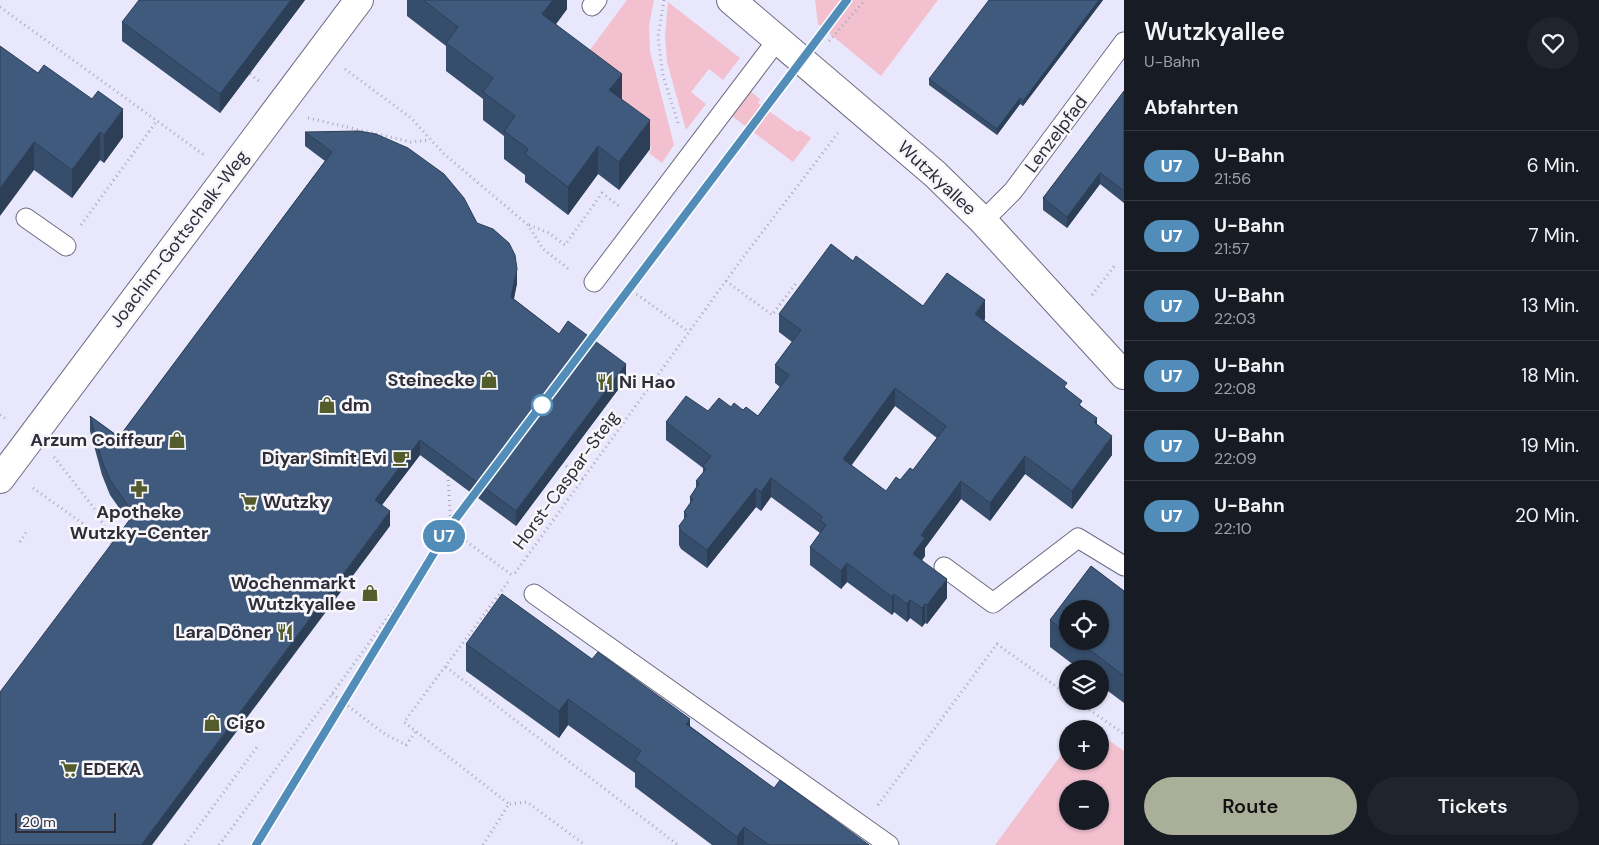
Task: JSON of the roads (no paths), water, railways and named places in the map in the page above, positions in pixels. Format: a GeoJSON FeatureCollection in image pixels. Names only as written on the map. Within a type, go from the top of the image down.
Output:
{"type":"FeatureCollection","features":[{"type":"Feature","properties":{"kind":"street","name":"Joachim-Gottschalk-Weg"},"geometry":{"type":"LineString","coordinates":[[0,479],[359,0]]}},
{"type":"Feature","properties":{"kind":"street","name":"Wutzkyallee"},"geometry":{"type":"LineString","coordinates":[[736,1],[911,152],[983,221],[1124,375]]}},
{"type":"Feature","properties":{"kind":"lane"},"geometry":{"type":"LineString","coordinates":[[594,282],[778,39]]}},
{"type":"Feature","properties":{"kind":"lane","name":"Lenzelpfad"},"geometry":{"type":"LineString","coordinates":[[983,221],[1013,191],[1124,42]]}},
{"type":"Feature","properties":{"kind":"lane"},"geometry":{"type":"LineString","coordinates":[[26,218],[66,246]]}},
{"type":"Feature","properties":{"kind":"lane"},"geometry":{"type":"LineString","coordinates":[[944,567],[993,603],[1078,538],[1124,566]]}},
{"type":"Feature","properties":{"kind":"lane"},"geometry":{"type":"LineString","coordinates":[[534,594],[890,845]]}},
{"type":"Feature","properties":{"kind":"metro line","name":"U7"},"geometry":{"type":"LineString","coordinates":[[256,845],[451,525],[847,0]]}},
{"type":"Feature","properties":{"kind":"place","name":"Steinecke"},"geometry":{"type":"Point","coordinates":[489,380]}},
{"type":"Feature","properties":{"kind":"place","name":"Ni Hao"},"geometry":{"type":"Point","coordinates":[605,382]}},
{"type":"Feature","properties":{"kind":"place","name":"dm"},"geometry":{"type":"Point","coordinates":[327,405]}},
{"type":"Feature","properties":{"kind":"place","name":"Arzum Coiffeur"},"geometry":{"type":"Point","coordinates":[177,440]}},
{"type":"Feature","properties":{"kind":"place","name":"Diyar Simit Evi"},"geometry":{"type":"Point","coordinates":[401,458]}},
{"type":"Feature","properties":{"kind":"place","name":"Apotheke Wutzky-Center"},"geometry":{"type":"Point","coordinates":[139,489]}},
{"type":"Feature","properties":{"kind":"place","name":"Wutzky"},"geometry":{"type":"Point","coordinates":[249,502]}},
{"type":"Feature","properties":{"kind":"place","name":"Wochenmarkt Wutzkyallee"},"geometry":{"type":"Point","coordinates":[370,593]}},
{"type":"Feature","properties":{"kind":"place","name":"Lara Döner"},"geometry":{"type":"Point","coordinates":[285,632]}},
{"type":"Feature","properties":{"kind":"place","name":"Cigo"},"geometry":{"type":"Point","coordinates":[212,723]}},
{"type":"Feature","properties":{"kind":"place","name":"EDEKA"},"geometry":{"type":"Point","coordinates":[69,769]}}]}
